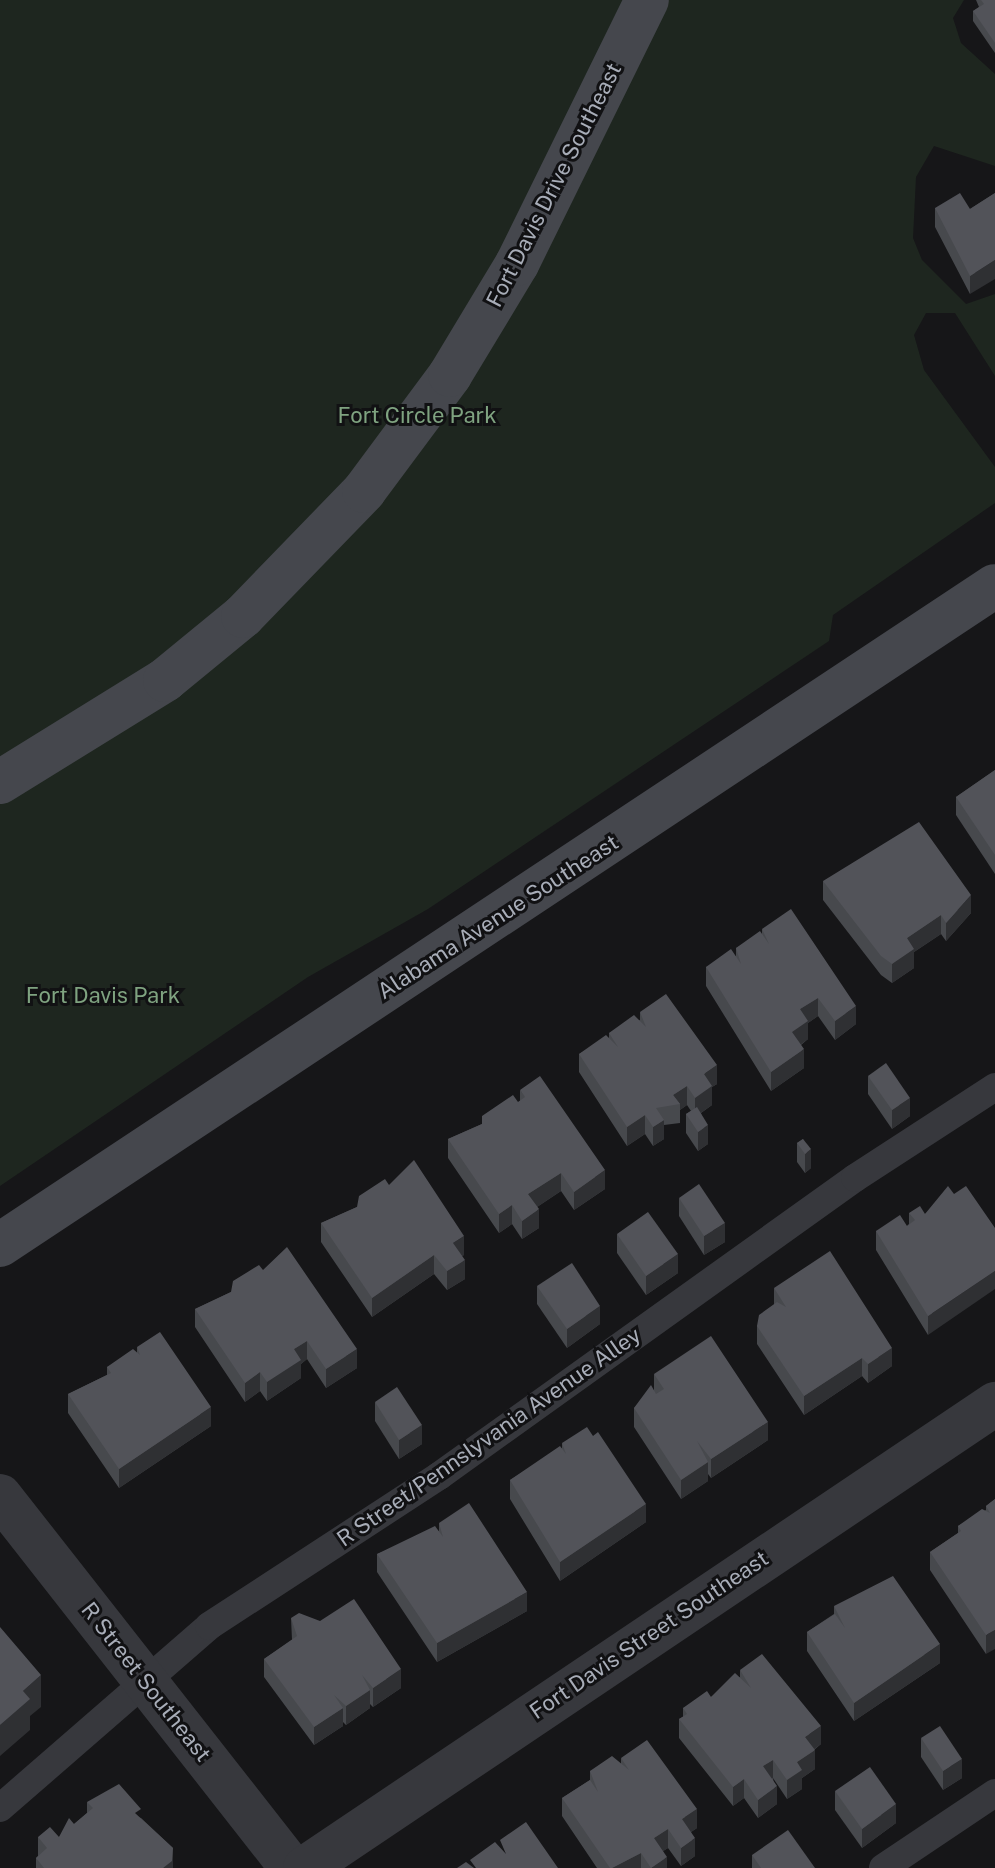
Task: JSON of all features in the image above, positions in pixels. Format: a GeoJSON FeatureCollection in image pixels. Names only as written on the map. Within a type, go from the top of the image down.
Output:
{"type":"FeatureCollection","features":[{"type":"Feature","properties":{"kind":"street","name":"Fort Davis Drive Southeast"},"geometry":{"type":"LineString","coordinates":[[0,782],[165,680],[243,616],[364,491],[450,375],[517,264],[647,0]]}},
{"type":"Feature","properties":{"kind":"street","name":"Alabama Avenue Southeast"},"geometry":{"type":"LineString","coordinates":[[0,1245],[995,586]]}},
{"type":"Feature","properties":{"kind":"street","name":"Fort Davis Street Southeast"},"geometry":{"type":"LineString","coordinates":[[305,1868],[995,1404]]}},
{"type":"Feature","properties":{"kind":"street","name":"R Street Southeast"},"geometry":{"type":"LineString","coordinates":[[0,1496],[292,1868]]}},
{"type":"Feature","properties":{"kind":"lane","name":"R Street/Pennslyvania Avenue Alley"},"geometry":{"type":"LineString","coordinates":[[0,1808],[209,1626],[439,1476],[855,1178],[995,1087]]}},
{"type":"Feature","properties":{"kind":"lane"},"geometry":{"type":"LineString","coordinates":[[883,1868],[995,1793]]}},
{"type":"Feature","properties":{"kind":"green space","name":"Fort Circle Park"},"geometry":{"type":"Polygon","coordinates":[[[0,0],[964,0],[953,18],[961,43],[995,74],[995,166],[934,146],[916,177],[913,238],[922,260],[966,304],[995,294],[995,376],[955,313],[926,313],[914,335],[924,370],[995,467],[995,503],[833,615],[829,641],[428,909],[308,977],[0,1186],[0,0]]]}},
{"type":"Feature","properties":{"kind":"building"},"geometry":{"type":"Polygon","coordinates":[[[981,0],[995,0],[995,43],[973,11],[984,4],[981,0]]]}},
{"type":"Feature","properties":{"kind":"building"},"geometry":{"type":"Polygon","coordinates":[[[960,193],[970,209],[995,193],[995,260],[970,276],[935,208],[960,193]]]}},
{"type":"Feature","properties":{"kind":"building"},"geometry":{"type":"Polygon","coordinates":[[[995,770],[995,855],[956,797],[995,770]]]}},
{"type":"Feature","properties":{"kind":"building"},"geometry":{"type":"Polygon","coordinates":[[[919,822],[971,895],[946,923],[941,915],[907,938],[914,949],[892,964],[881,956],[823,881],[919,822]]]}},
{"type":"Feature","properties":{"kind":"building"},"geometry":{"type":"Polygon","coordinates":[[[791,909],[856,1006],[835,1021],[818,998],[800,1009],[808,1021],[792,1032],[804,1049],[771,1072],[706,967],[731,949],[741,964],[736,948],[760,931],[769,944],[762,929],[791,909]]]}},
{"type":"Feature","properties":{"kind":"building"},"geometry":{"type":"Polygon","coordinates":[[[666,994],[717,1065],[704,1074],[712,1086],[695,1098],[687,1086],[673,1095],[680,1104],[656,1108],[664,1120],[653,1127],[645,1115],[627,1127],[579,1054],[606,1035],[618,1047],[609,1033],[634,1015],[646,1027],[640,1012],[666,994]]]}},
{"type":"Feature","properties":{"kind":"building"},"geometry":{"type":"Polygon","coordinates":[[[886,1063],[910,1098],[892,1110],[868,1076],[886,1063]]]}},
{"type":"Feature","properties":{"kind":"building"},"geometry":{"type":"Polygon","coordinates":[[[540,1076],[605,1170],[574,1192],[561,1173],[528,1194],[539,1209],[522,1221],[512,1205],[499,1214],[448,1139],[482,1124],[482,1116],[513,1095],[518,1102],[525,1097],[520,1090],[540,1076]]]}},
{"type":"Feature","properties":{"kind":"building"},"geometry":{"type":"Polygon","coordinates":[[[697,1107],[708,1125],[698,1132],[686,1114],[697,1107]]]}},
{"type":"Feature","properties":{"kind":"building"},"geometry":{"type":"Polygon","coordinates":[[[803,1139],[811,1149],[805,1154],[797,1143],[803,1139]]]}},
{"type":"Feature","properties":{"kind":"building"},"geometry":{"type":"Polygon","coordinates":[[[414,1160],[464,1236],[453,1243],[465,1260],[447,1271],[434,1255],[372,1298],[321,1223],[357,1207],[359,1196],[385,1179],[389,1185],[414,1160]]]}},
{"type":"Feature","properties":{"kind":"building"},"geometry":{"type":"Polygon","coordinates":[[[699,1184],[725,1223],[704,1236],[679,1198],[699,1184]]]}},
{"type":"Feature","properties":{"kind":"building"},"geometry":{"type":"Polygon","coordinates":[[[948,1186],[954,1194],[966,1186],[995,1228],[995,1271],[928,1316],[876,1231],[900,1215],[907,1226],[915,1220],[909,1213],[920,1206],[925,1214],[948,1186]]]}},
{"type":"Feature","properties":{"kind":"building"},"geometry":{"type":"Polygon","coordinates":[[[648,1212],[678,1254],[646,1276],[617,1234],[648,1212]]]}},
{"type":"Feature","properties":{"kind":"building"},"geometry":{"type":"Polygon","coordinates":[[[287,1247],[357,1349],[326,1369],[307,1341],[294,1349],[301,1360],[267,1382],[260,1372],[245,1383],[195,1309],[231,1292],[233,1281],[259,1265],[263,1270],[287,1247]]]}},
{"type":"Feature","properties":{"kind":"building"},"geometry":{"type":"Polygon","coordinates":[[[830,1251],[892,1348],[868,1364],[862,1358],[804,1396],[757,1326],[759,1315],[777,1302],[786,1307],[774,1288],[830,1251]]]}},
{"type":"Feature","properties":{"kind":"building"},"geometry":{"type":"Polygon","coordinates":[[[572,1263],[600,1306],[567,1329],[537,1286],[572,1263]]]}},
{"type":"Feature","properties":{"kind":"building"},"geometry":{"type":"Polygon","coordinates":[[[160,1332],[211,1407],[119,1469],[68,1394],[111,1373],[107,1367],[133,1349],[140,1355],[137,1347],[160,1332]]]}},
{"type":"Feature","properties":{"kind":"building"},"geometry":{"type":"Polygon","coordinates":[[[711,1336],[768,1422],[711,1459],[697,1441],[708,1462],[681,1480],[634,1408],[651,1385],[656,1394],[664,1389],[654,1374],[711,1336]]]}},
{"type":"Feature","properties":{"kind":"building"},"geometry":{"type":"Polygon","coordinates":[[[397,1387],[422,1425],[399,1440],[375,1402],[397,1387]]]}},
{"type":"Feature","properties":{"kind":"building"},"geometry":{"type":"Polygon","coordinates":[[[587,1427],[593,1436],[598,1432],[646,1504],[560,1562],[510,1480],[560,1446],[566,1454],[562,1443],[587,1427]]]}},
{"type":"Feature","properties":{"kind":"building"},"geometry":{"type":"Polygon","coordinates":[[[995,1499],[995,1630],[986,1635],[930,1552],[961,1531],[958,1526],[982,1509],[990,1513],[986,1506],[995,1499]]]}},
{"type":"Feature","properties":{"kind":"building"},"geometry":{"type":"Polygon","coordinates":[[[469,1503],[527,1592],[437,1643],[377,1554],[435,1526],[443,1537],[439,1523],[469,1503]]]}},
{"type":"Feature","properties":{"kind":"building"},"geometry":{"type":"Polygon","coordinates":[[[893,1576],[940,1644],[854,1703],[807,1632],[835,1614],[845,1628],[834,1606],[893,1576]]]}},
{"type":"Feature","properties":{"kind":"building"},"geometry":{"type":"Polygon","coordinates":[[[354,1599],[401,1669],[373,1688],[362,1675],[370,1690],[346,1706],[334,1695],[343,1708],[314,1727],[264,1659],[297,1636],[291,1618],[299,1613],[320,1621],[354,1599]]]}},
{"type":"Feature","properties":{"kind":"building"},"geometry":{"type":"Polygon","coordinates":[[[0,1627],[41,1675],[23,1691],[30,1699],[0,1725],[0,1627]]]}},
{"type":"Feature","properties":{"kind":"building"},"geometry":{"type":"Polygon","coordinates":[[[762,1654],[821,1726],[805,1737],[815,1750],[797,1762],[802,1770],[787,1780],[773,1760],[763,1766],[777,1786],[758,1800],[744,1779],[733,1787],[679,1719],[687,1714],[683,1708],[707,1691],[711,1697],[735,1673],[751,1688],[740,1670],[762,1654]]]}},
{"type":"Feature","properties":{"kind":"building"},"geometry":{"type":"Polygon","coordinates":[[[940,1726],[962,1759],[943,1771],[921,1738],[940,1726]]]}},
{"type":"Feature","properties":{"kind":"building"},"geometry":{"type":"Polygon","coordinates":[[[647,1740],[697,1809],[682,1819],[695,1838],[681,1848],[668,1829],[654,1838],[667,1857],[651,1868],[641,1853],[610,1868],[562,1798],[590,1780],[598,1792],[590,1771],[612,1756],[629,1770],[621,1758],[647,1740]]]}},
{"type":"Feature","properties":{"kind":"building"},"geometry":{"type":"Polygon","coordinates":[[[870,1767],[896,1804],[862,1829],[835,1791],[870,1767]]]}},
{"type":"Feature","properties":{"kind":"building"},"geometry":{"type":"Polygon","coordinates":[[[119,1784],[141,1809],[135,1813],[173,1848],[172,1861],[163,1868],[44,1868],[36,1858],[47,1848],[38,1837],[50,1827],[59,1837],[69,1818],[74,1824],[93,1808],[87,1802],[119,1784]]]}},
{"type":"Feature","properties":{"kind":"building"},"geometry":{"type":"Polygon","coordinates":[[[526,1822],[558,1868],[476,1868],[470,1860],[495,1842],[506,1854],[500,1840],[526,1822]]]}},
{"type":"Feature","properties":{"kind":"building"},"geometry":{"type":"Polygon","coordinates":[[[788,1830],[815,1868],[761,1868],[752,1855],[788,1830]]]}},
{"type":"Feature","properties":{"kind":"building"},"geometry":{"type":"Polygon","coordinates":[[[466,1862],[474,1868],[457,1868],[466,1862]]]}},
{"type":"Feature","properties":{"kind":"park label","name":"Fort Davis Park"},"geometry":{"type":"Point","coordinates":[103,996]}}]}
